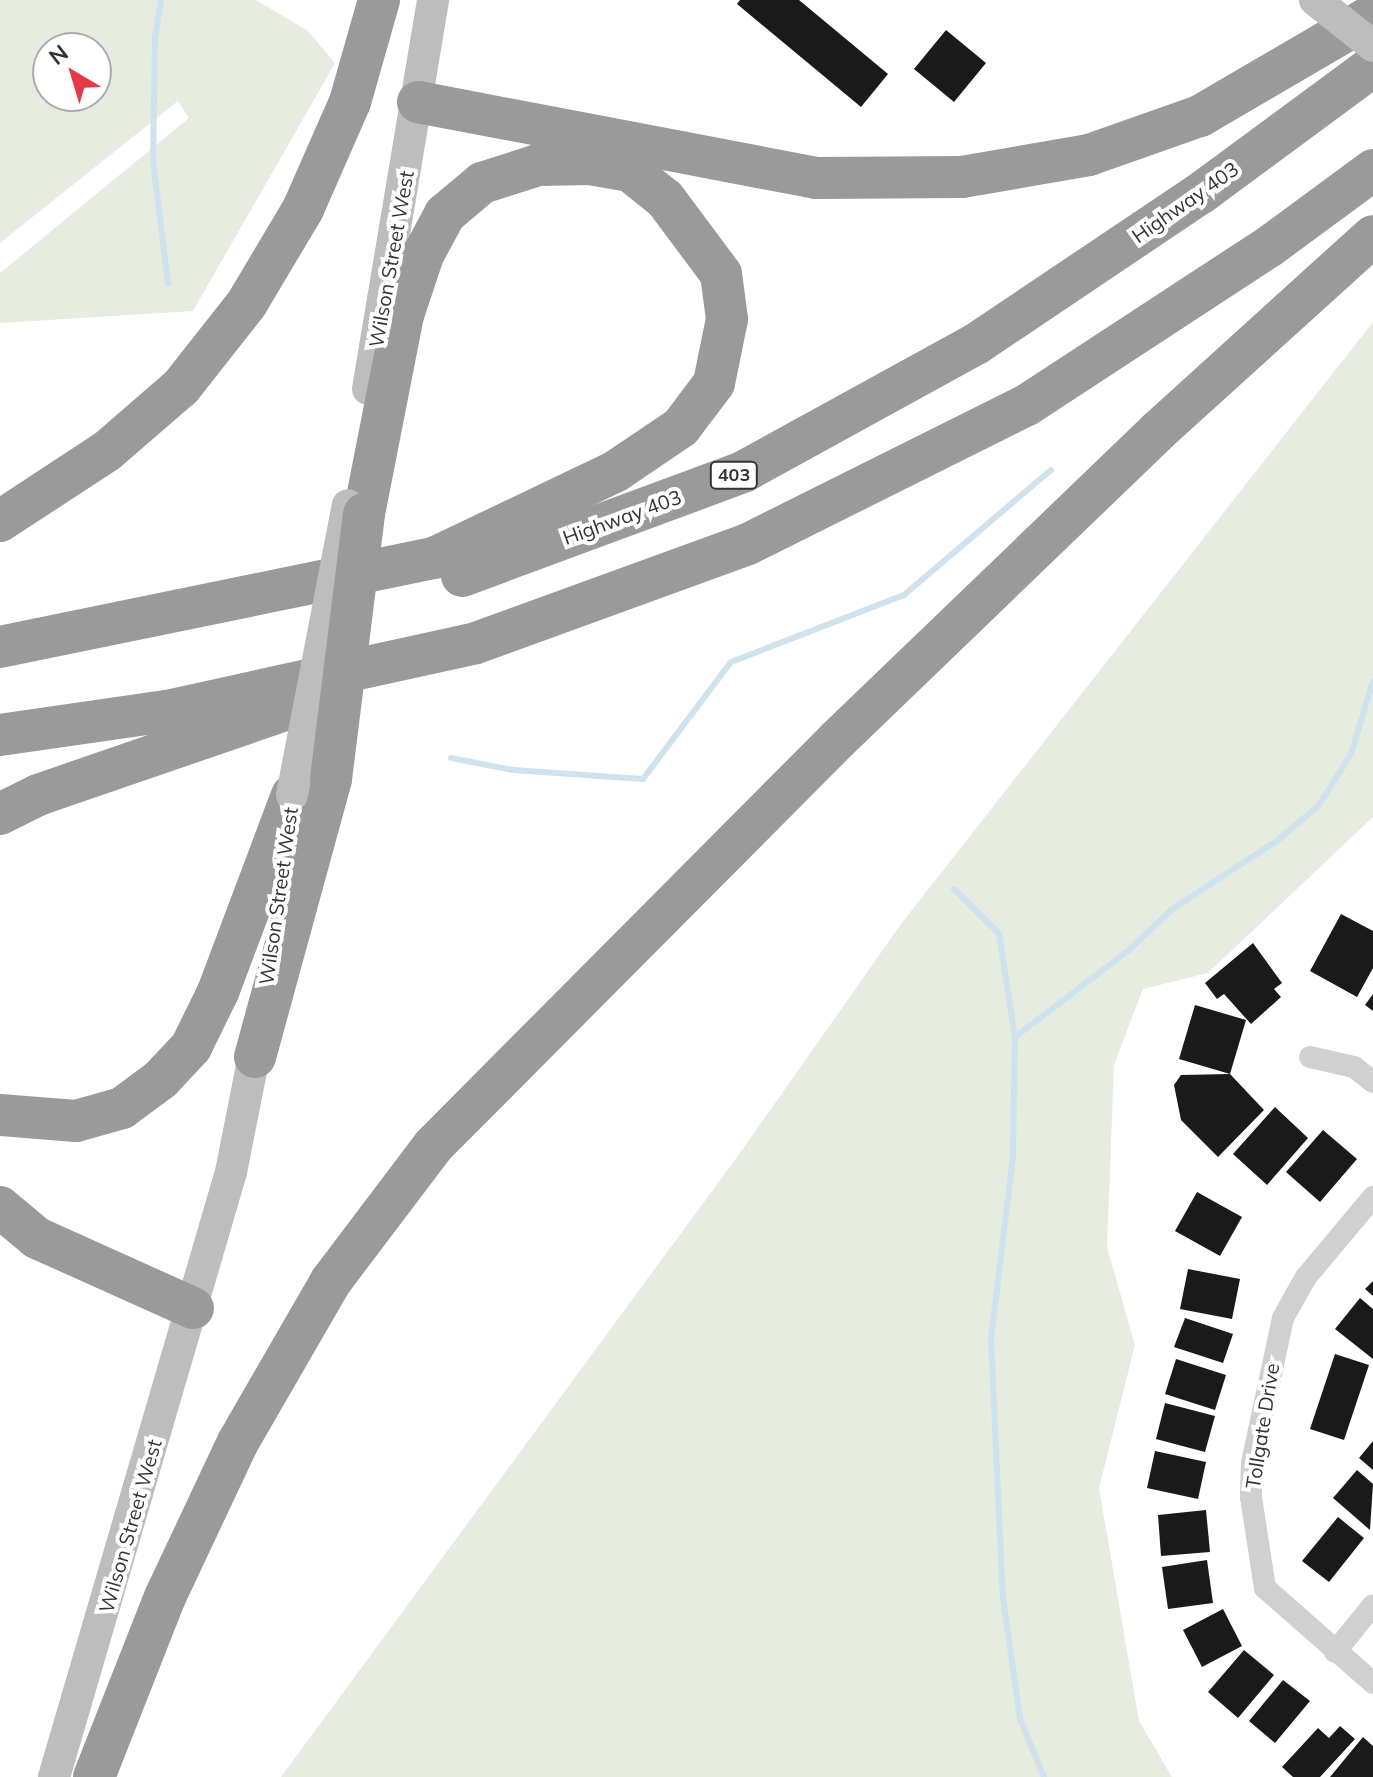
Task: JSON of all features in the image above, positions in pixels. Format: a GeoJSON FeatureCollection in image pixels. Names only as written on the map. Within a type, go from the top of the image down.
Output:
{"type":"FeatureCollection","features":[{"type":"Feature","properties":{"kind":"highway"},"geometry":{"type":"LineString","coordinates":[[0,521],[107,451],[170,396],[247,303],[303,209],[350,102],[379,0]]}},
{"type":"Feature","properties":{"kind":"highway"},"geometry":{"type":"LineString","coordinates":[[418,102],[816,178],[962,177],[1089,155],[1200,116],[1373,15]]}},
{"type":"Feature","properties":{"kind":"highway","name":"Highway 403"},"geometry":{"type":"LineString","coordinates":[[0,659],[169,637],[450,580],[743,472],[976,344],[1201,193],[1373,66]]}},
{"type":"Feature","properties":{"kind":"highway"},"geometry":{"type":"LineString","coordinates":[[0,647],[434,558],[616,471],[681,427],[714,383],[727,319],[721,274],[665,199],[630,171],[590,164],[538,165],[482,183],[445,214],[423,255],[403,315],[356,508],[331,779],[255,1057]]}},
{"type":"Feature","properties":{"kind":"highway"},"geometry":{"type":"LineString","coordinates":[[0,814],[38,795],[476,643],[748,544],[1027,405],[1270,246],[1373,170]]}},
{"type":"Feature","properties":{"kind":"highway"},"geometry":{"type":"LineString","coordinates":[[94,1777],[165,1597],[238,1442],[331,1281],[433,1146],[838,739],[1158,431],[1373,236]]}},
{"type":"Feature","properties":{"kind":"highway"},"geometry":{"type":"LineString","coordinates":[[0,735],[167,711],[476,643]]}},
{"type":"Feature","properties":{"kind":"highway"},"geometry":{"type":"LineString","coordinates":[[0,1115],[76,1121],[122,1108],[161,1079],[191,1047],[218,992],[292,795]]}},
{"type":"Feature","properties":{"kind":"highway"},"geometry":{"type":"LineString","coordinates":[[0,1207],[37,1238],[193,1308]]}},
{"type":"Feature","properties":{"kind":"main road","name":"Wilson Street West"},"geometry":{"type":"LineString","coordinates":[[54,1777],[231,1172],[255,1057],[292,795],[356,508],[433,0]]}},
{"type":"Feature","properties":{"kind":"main road"},"geometry":{"type":"LineString","coordinates":[[1315,0],[1373,46]]}},
{"type":"Feature","properties":{"kind":"street"},"geometry":{"type":"LineString","coordinates":[[1310,1057],[1354,1067],[1373,1082]]}},
{"type":"Feature","properties":{"kind":"street","name":"Tollgate Drive"},"geometry":{"type":"LineString","coordinates":[[1373,1197],[1306,1277],[1283,1318],[1252,1463],[1251,1497],[1265,1588],[1373,1683]]}},
{"type":"Feature","properties":{"kind":"street"},"geometry":{"type":"LineString","coordinates":[[1335,1652],[1373,1605]]}},
{"type":"Feature","properties":{"kind":"shaded area"},"geometry":{"type":"Polygon","coordinates":[[[0,0],[256,0],[308,31],[335,63],[193,311],[0,323],[0,273],[189,118],[178,101],[0,243],[0,0]]]}},
{"type":"Feature","properties":{"kind":"shaded area"},"geometry":{"type":"Polygon","coordinates":[[[1373,322],[1373,817],[1208,973],[1143,989],[1114,1065],[1107,1247],[1135,1345],[1099,1488],[1139,1721],[1172,1777],[281,1777],[740,1153],[901,924],[1373,322]]]}},
{"type":"Feature","properties":{"kind":"building"},"geometry":{"type":"Polygon","coordinates":[[[740,0],[799,0],[888,74],[861,107],[737,4],[740,0]]]}},
{"type":"Feature","properties":{"kind":"building"},"geometry":{"type":"Polygon","coordinates":[[[946,30],[986,63],[954,102],[914,69],[946,30]]]}},
{"type":"Feature","properties":{"kind":"building"},"geometry":{"type":"Polygon","coordinates":[[[1341,914],[1373,931],[1373,968],[1357,997],[1310,971],[1341,914]]]}},
{"type":"Feature","properties":{"kind":"building"},"geometry":{"type":"Polygon","coordinates":[[[1253,943],[1282,983],[1274,989],[1281,997],[1251,1024],[1224,994],[1217,999],[1205,983],[1253,943]]]}},
{"type":"Feature","properties":{"kind":"building"},"geometry":{"type":"Polygon","coordinates":[[[1373,994],[1373,1011],[1365,1005],[1373,994]]]}},
{"type":"Feature","properties":{"kind":"building"},"geometry":{"type":"Polygon","coordinates":[[[1195,1005],[1246,1020],[1230,1074],[1179,1059],[1195,1005]]]}},
{"type":"Feature","properties":{"kind":"building"},"geometry":{"type":"Polygon","coordinates":[[[1230,1074],[1264,1110],[1218,1157],[1181,1120],[1174,1085],[1181,1075],[1230,1074]]]}},
{"type":"Feature","properties":{"kind":"building"},"geometry":{"type":"Polygon","coordinates":[[[1275,1107],[1308,1138],[1267,1185],[1233,1154],[1275,1107]]]}},
{"type":"Feature","properties":{"kind":"building"},"geometry":{"type":"Polygon","coordinates":[[[1323,1130],[1357,1159],[1320,1202],[1286,1172],[1323,1130]]]}},
{"type":"Feature","properties":{"kind":"building"},"geometry":{"type":"Polygon","coordinates":[[[1197,1192],[1242,1217],[1220,1256],[1175,1231],[1197,1192]]]}},
{"type":"Feature","properties":{"kind":"building"},"geometry":{"type":"Polygon","coordinates":[[[1188,1269],[1240,1279],[1232,1319],[1180,1309],[1188,1269]]]}},
{"type":"Feature","properties":{"kind":"building"},"geometry":{"type":"Polygon","coordinates":[[[1373,1281],[1373,1296],[1365,1289],[1373,1281]]]}},
{"type":"Feature","properties":{"kind":"building"},"geometry":{"type":"Polygon","coordinates":[[[1360,1298],[1373,1309],[1373,1359],[1335,1329],[1360,1298]]]}},
{"type":"Feature","properties":{"kind":"building"},"geometry":{"type":"Polygon","coordinates":[[[1185,1318],[1233,1334],[1223,1363],[1174,1347],[1185,1318]]]}},
{"type":"Feature","properties":{"kind":"building"},"geometry":{"type":"Polygon","coordinates":[[[1335,1354],[1369,1365],[1344,1440],[1310,1429],[1335,1354]]]}},
{"type":"Feature","properties":{"kind":"building"},"geometry":{"type":"Polygon","coordinates":[[[1176,1359],[1226,1375],[1215,1410],[1165,1394],[1176,1359]]]}},
{"type":"Feature","properties":{"kind":"building"},"geometry":{"type":"Polygon","coordinates":[[[1165,1403],[1215,1416],[1205,1452],[1156,1439],[1165,1403]]]}},
{"type":"Feature","properties":{"kind":"building"},"geometry":{"type":"Polygon","coordinates":[[[1373,1441],[1373,1470],[1359,1458],[1373,1441]]]}},
{"type":"Feature","properties":{"kind":"building"},"geometry":{"type":"Polygon","coordinates":[[[1155,1451],[1206,1462],[1198,1499],[1147,1488],[1155,1451]]]}},
{"type":"Feature","properties":{"kind":"building"},"geometry":{"type":"Polygon","coordinates":[[[1357,1470],[1373,1484],[1370,1530],[1333,1498],[1357,1470]]]}},
{"type":"Feature","properties":{"kind":"building"},"geometry":{"type":"Polygon","coordinates":[[[1206,1510],[1210,1552],[1161,1556],[1158,1515],[1206,1510]]]}},
{"type":"Feature","properties":{"kind":"building"},"geometry":{"type":"Polygon","coordinates":[[[1338,1517],[1364,1538],[1329,1582],[1302,1561],[1338,1517]]]}},
{"type":"Feature","properties":{"kind":"building"},"geometry":{"type":"Polygon","coordinates":[[[1207,1560],[1213,1603],[1168,1609],[1162,1567],[1207,1560]]]}},
{"type":"Feature","properties":{"kind":"building"},"geometry":{"type":"Polygon","coordinates":[[[1223,1609],[1242,1646],[1202,1667],[1183,1630],[1223,1609]]]}},
{"type":"Feature","properties":{"kind":"building"},"geometry":{"type":"Polygon","coordinates":[[[1244,1650],[1274,1675],[1238,1718],[1208,1692],[1244,1650]]]}},
{"type":"Feature","properties":{"kind":"building"},"geometry":{"type":"Polygon","coordinates":[[[1283,1680],[1310,1701],[1275,1743],[1249,1721],[1283,1680]]]}},
{"type":"Feature","properties":{"kind":"building"},"geometry":{"type":"Polygon","coordinates":[[[1340,1726],[1355,1739],[1320,1777],[1293,1777],[1282,1767],[1318,1728],[1329,1738],[1340,1726]]]}},
{"type":"Feature","properties":{"kind":"building"},"geometry":{"type":"Polygon","coordinates":[[[1363,1737],[1373,1746],[1373,1777],[1330,1777],[1363,1737]]]}},
{"type":"Feature","properties":{"kind":"waterway"},"geometry":{"type":"LineString","coordinates":[[161,0],[155,37],[153,161],[168,284]]}},
{"type":"Feature","properties":{"kind":"waterway"},"geometry":{"type":"LineString","coordinates":[[451,758],[513,770],[643,779],[731,662],[904,595],[1051,470]]}},
{"type":"Feature","properties":{"kind":"waterway"},"geometry":{"type":"LineString","coordinates":[[1015,1037],[1128,951],[1171,910],[1278,840],[1319,805],[1351,754],[1373,681]]}},
{"type":"Feature","properties":{"kind":"waterway"},"geometry":{"type":"LineString","coordinates":[[954,889],[999,933],[1015,1037],[1013,1157],[991,1338],[1003,1598],[1020,1719],[1044,1777]]}}]}
